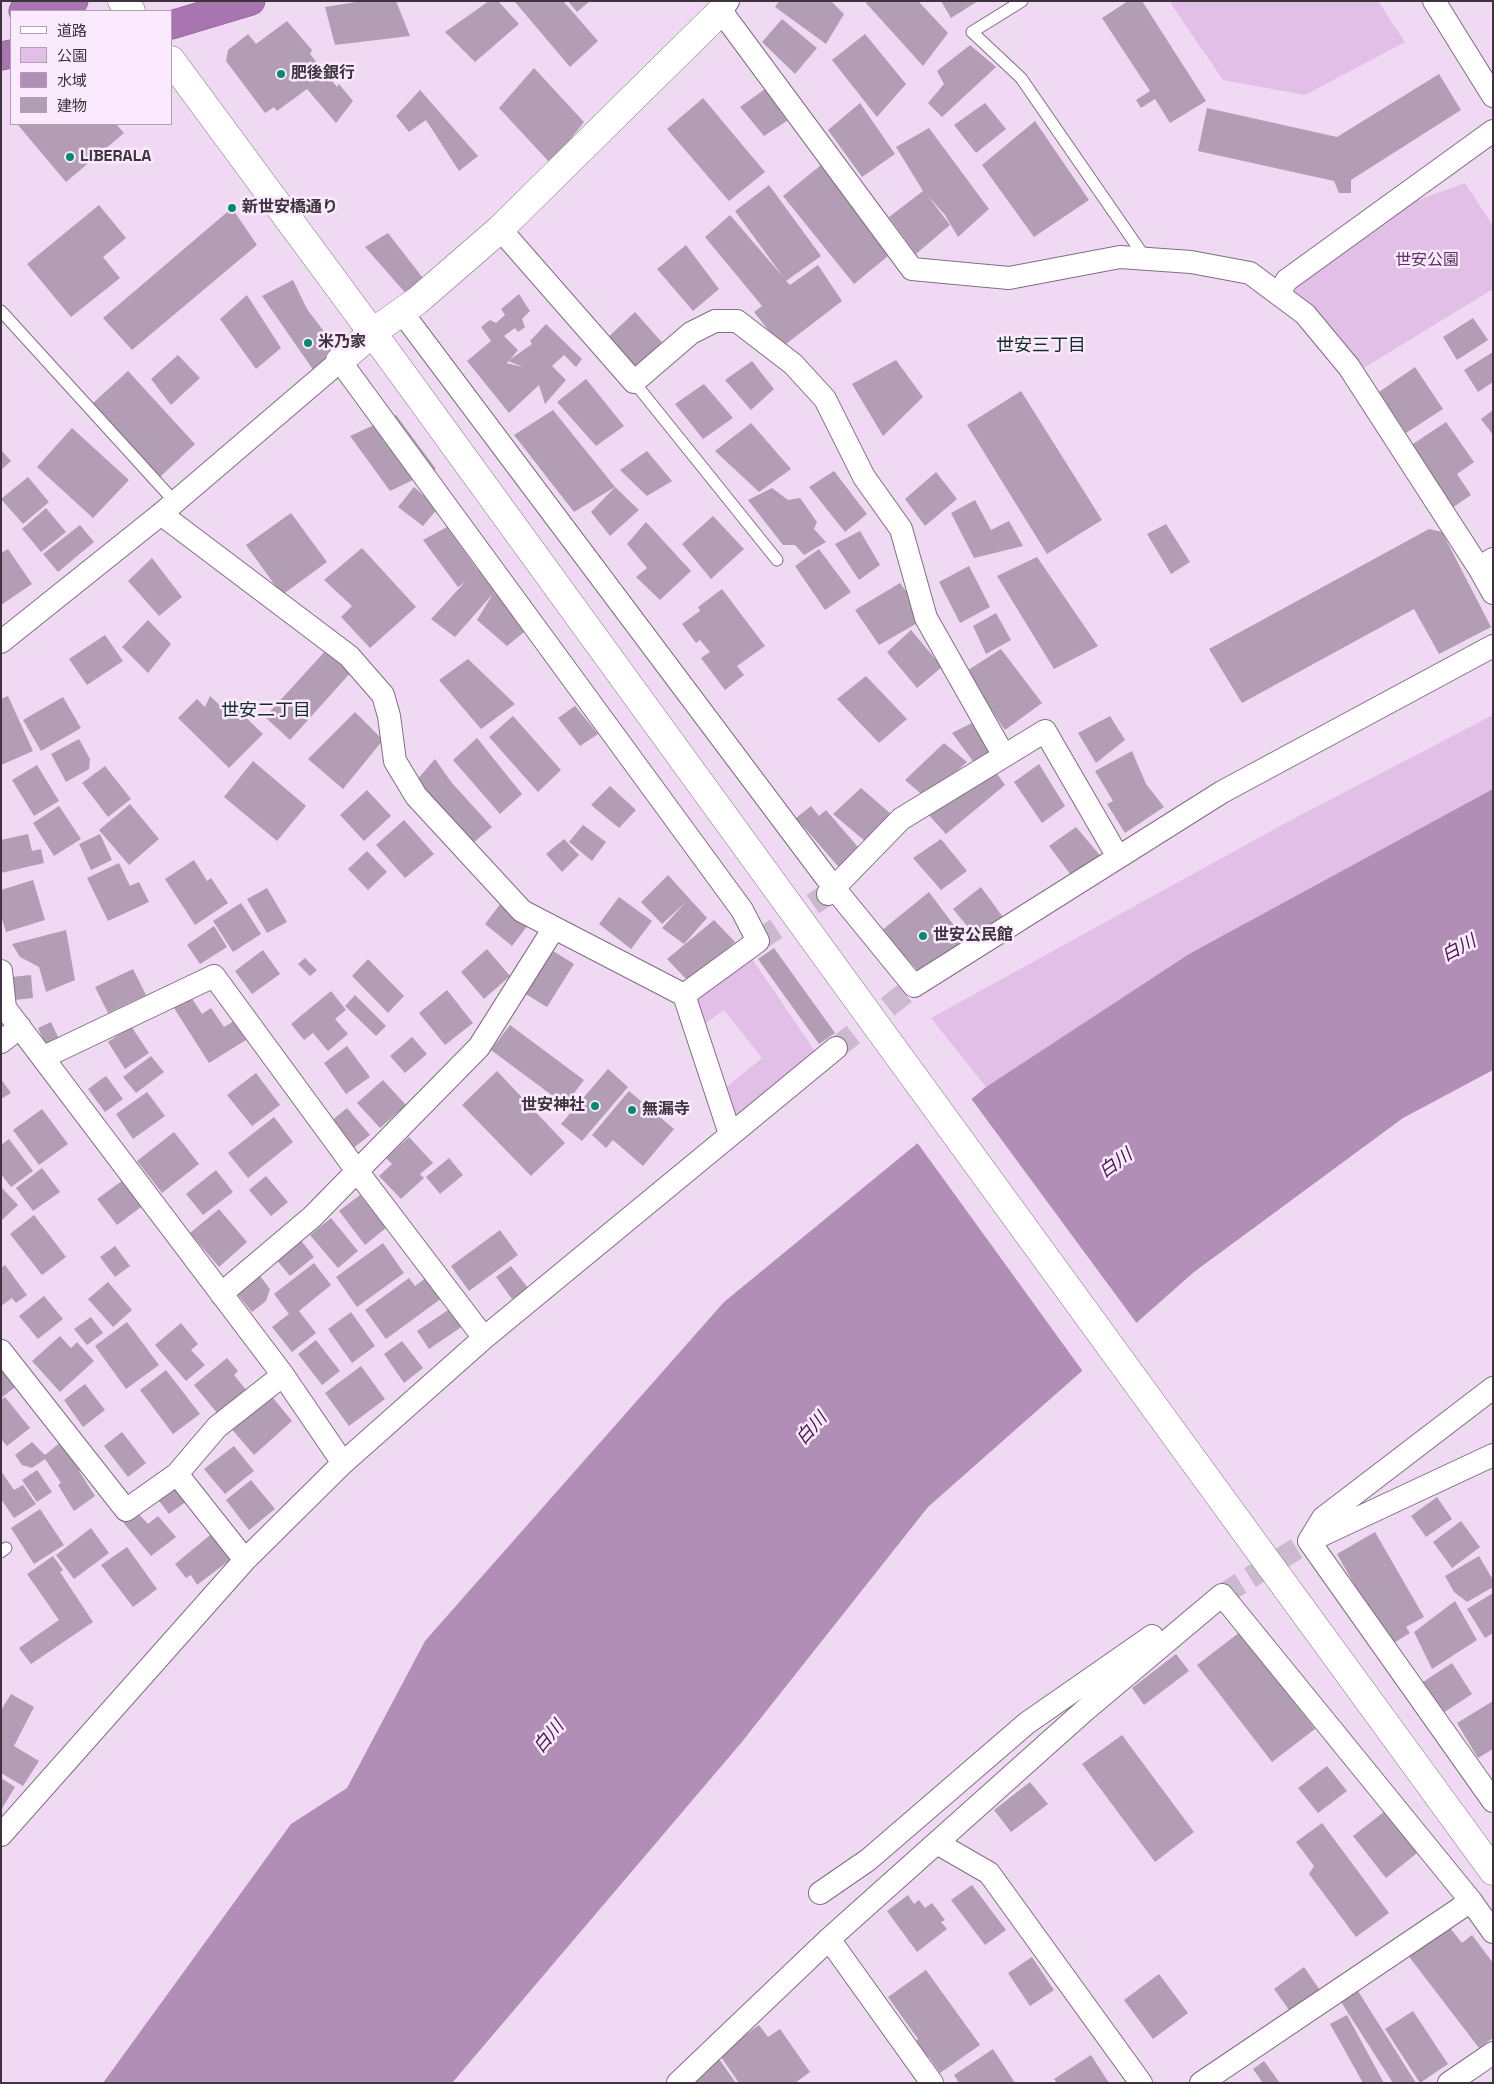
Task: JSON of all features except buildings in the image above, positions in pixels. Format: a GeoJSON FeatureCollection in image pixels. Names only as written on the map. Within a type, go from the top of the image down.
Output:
{"type":"FeatureCollection","features":[{"type":"Feature","properties":{"kind":"highway"},"geometry":{"type":"LineString","coordinates":[[28,10],[74,1]]}},
{"type":"Feature","properties":{"kind":"highway"},"geometry":{"type":"LineString","coordinates":[[172,25],[251,1]]}},
{"type":"Feature","properties":{"kind":"street"},"geometry":{"type":"LineString","coordinates":[[122,1],[131,10]]}},
{"type":"Feature","properties":{"kind":"street"},"geometry":{"type":"LineString","coordinates":[[1434,1],[1493,96]]}},
{"type":"Feature","properties":{"kind":"street"},"geometry":{"type":"LineString","coordinates":[[1,642],[168,508],[372,332],[417,301],[500,229],[724,6],[912,269],[1009,278],[1120,257],[1191,262],[1250,273],[1305,314],[1349,367],[1486,564],[1493,593]]}},
{"type":"Feature","properties":{"kind":"street"},"geometry":{"type":"LineString","coordinates":[[172,61],[372,332],[1493,1871]]}},
{"type":"Feature","properties":{"kind":"street"},"geometry":{"type":"LineString","coordinates":[[1278,294],[1287,280],[1493,131]]}},
{"type":"Feature","properties":{"kind":"street"},"geometry":{"type":"LineString","coordinates":[[500,229],[634,382],[691,333],[715,321],[737,321],[793,364],[825,399],[864,477],[901,529],[926,618],[1004,756]]}},
{"type":"Feature","properties":{"kind":"street"},"geometry":{"type":"LineString","coordinates":[[401,311],[831,891],[914,986],[1222,792],[1493,646]]}},
{"type":"Feature","properties":{"kind":"street"},"geometry":{"type":"LineString","coordinates":[[340,361],[742,910],[758,941],[684,995]]}},
{"type":"Feature","properties":{"kind":"street"},"geometry":{"type":"LineString","coordinates":[[168,508],[349,656],[383,696],[389,716],[395,760],[416,796],[522,911],[684,995],[730,1134]]}},
{"type":"Feature","properties":{"kind":"street"},"geometry":{"type":"LineString","coordinates":[[831,891],[901,819],[1044,731],[1118,857]]}},
{"type":"Feature","properties":{"kind":"street"},"geometry":{"type":"LineString","coordinates":[[221,1294],[312,1217],[479,1047],[554,928]]}},
{"type":"Feature","properties":{"kind":"street"},"geometry":{"type":"LineString","coordinates":[[1,971],[5,1008],[44,1057],[283,1375],[343,1463]]}},
{"type":"Feature","properties":{"kind":"street"},"geometry":{"type":"LineString","coordinates":[[44,1057],[214,976],[357,1171],[484,1338]]}},
{"type":"Feature","properties":{"kind":"street"},"geometry":{"type":"LineString","coordinates":[[1,1042],[20,1027]]}},
{"type":"Feature","properties":{"kind":"street"},"geometry":{"type":"LineString","coordinates":[[1,1835],[245,1560],[343,1463],[484,1338],[836,1048]]}},
{"type":"Feature","properties":{"kind":"street"},"geometry":{"type":"LineString","coordinates":[[1,1351],[126,1510],[177,1474],[217,1426],[283,1375]]}},
{"type":"Feature","properties":{"kind":"street"},"geometry":{"type":"LineString","coordinates":[[1309,1541],[1324,1518],[1493,1388]]}},
{"type":"Feature","properties":{"kind":"street"},"geometry":{"type":"LineString","coordinates":[[1309,1541],[1493,1455]]}},
{"type":"Feature","properties":{"kind":"street"},"geometry":{"type":"LineString","coordinates":[[177,1474],[245,1560]]}},
{"type":"Feature","properties":{"kind":"street"},"geometry":{"type":"LineString","coordinates":[[1309,1541],[1493,1801]]}},
{"type":"Feature","properties":{"kind":"street"},"geometry":{"type":"LineString","coordinates":[[678,2083],[830,1939],[1084,1710],[1222,1595]]}},
{"type":"Feature","properties":{"kind":"street"},"geometry":{"type":"LineString","coordinates":[[820,1893],[868,1860],[1027,1723],[1165,1628],[1222,1595]]}},
{"type":"Feature","properties":{"kind":"street"},"geometry":{"type":"LineString","coordinates":[[1222,1595],[1471,1901],[1493,1932]]}},
{"type":"Feature","properties":{"kind":"street"},"geometry":{"type":"LineString","coordinates":[[937,1843],[989,1873],[1140,2083]]}},
{"type":"Feature","properties":{"kind":"street"},"geometry":{"type":"LineString","coordinates":[[1201,2083],[1471,1901]]}},
{"type":"Feature","properties":{"kind":"street"},"geometry":{"type":"LineString","coordinates":[[830,1939],[932,2083]]}},
{"type":"Feature","properties":{"kind":"street"},"geometry":{"type":"LineString","coordinates":[[1449,2083],[1493,2053]]}},
{"type":"Feature","properties":{"kind":"lane"},"geometry":{"type":"LineString","coordinates":[[1022,1],[972,32],[1021,78],[1146,259]]}},
{"type":"Feature","properties":{"kind":"lane"},"geometry":{"type":"LineString","coordinates":[[1,311],[168,508]]}},
{"type":"Feature","properties":{"kind":"lane"},"geometry":{"type":"LineString","coordinates":[[634,382],[777,560]]}},
{"type":"Feature","properties":{"kind":"green space"},"geometry":{"type":"Polygon","coordinates":[[[1169,1],[1378,1],[1405,42],[1305,95],[1223,80],[1169,1]]]}},
{"type":"Feature","properties":{"kind":"green space","name":"世安公園"},"geometry":{"type":"Polygon","coordinates":[[[1465,183],[1493,226],[1493,289],[1354,374],[1294,297],[1297,280],[1399,207],[1465,183]]]}},
{"type":"Feature","properties":{"kind":"green space"},"geometry":{"type":"Polygon","coordinates":[[[1493,715],[1493,795],[1189,954],[986,1087],[931,1018],[1293,819],[1493,715]]]}},
{"type":"Feature","properties":{"kind":"green space"},"geometry":{"type":"Polygon","coordinates":[[[746,950],[821,1060],[730,1134],[717,1095],[762,1058],[724,1010],[696,1030],[684,995],[746,950]]]}},
{"type":"Feature","properties":{"kind":"water","name":"白川"},"geometry":{"type":"Polygon","coordinates":[[[1493,789],[1493,1070],[1403,1118],[1194,1272],[928,1507],[741,1743],[452,2083],[103,2083],[291,1824],[347,1788],[425,1641],[724,1302],[986,1087],[1189,954],[1493,789]]]}},
{"type":"Feature","properties":{"kind":"pier"},"geometry":{"type":"Polygon","coordinates":[[[970,1097],[1138,1325],[1084,1373],[916,1141],[970,1097]]]}},
{"type":"Feature","properties":{"kind":"tunnel"},"geometry":{"type":"LineString","coordinates":[[758,941],[828,894]]}},
{"type":"Feature","properties":{"kind":"tunnel"},"geometry":{"type":"LineString","coordinates":[[836,1048],[914,986]]}},
{"type":"Feature","properties":{"kind":"tunnel"},"geometry":{"type":"LineString","coordinates":[[1222,1595],[1309,1541]]}},
{"type":"Feature","properties":{"kind":"place","name":"肥後銀行"},"geometry":{"type":"Point","coordinates":[281,74]}},
{"type":"Feature","properties":{"kind":"place","name":"LIBERALA"},"geometry":{"type":"Point","coordinates":[70,157]}},
{"type":"Feature","properties":{"kind":"place","name":"新世安橋通り"},"geometry":{"type":"Point","coordinates":[232,208]}},
{"type":"Feature","properties":{"kind":"place","name":"米乃家"},"geometry":{"type":"Point","coordinates":[308,343]}},
{"type":"Feature","properties":{"kind":"place","name":"世安公民館"},"geometry":{"type":"Point","coordinates":[923,936]}},
{"type":"Feature","properties":{"kind":"place","name":"世安神社"},"geometry":{"type":"Point","coordinates":[595,1106]}},
{"type":"Feature","properties":{"kind":"place","name":"無漏寺"},"geometry":{"type":"Point","coordinates":[632,1110]}},
{"type":"Feature","properties":{"kind":"district","name":"世安三丁目"},"geometry":{"type":"Point","coordinates":[1041,346]}},
{"type":"Feature","properties":{"kind":"district","name":"世安二丁目"},"geometry":{"type":"Point","coordinates":[266,711]}}]}
